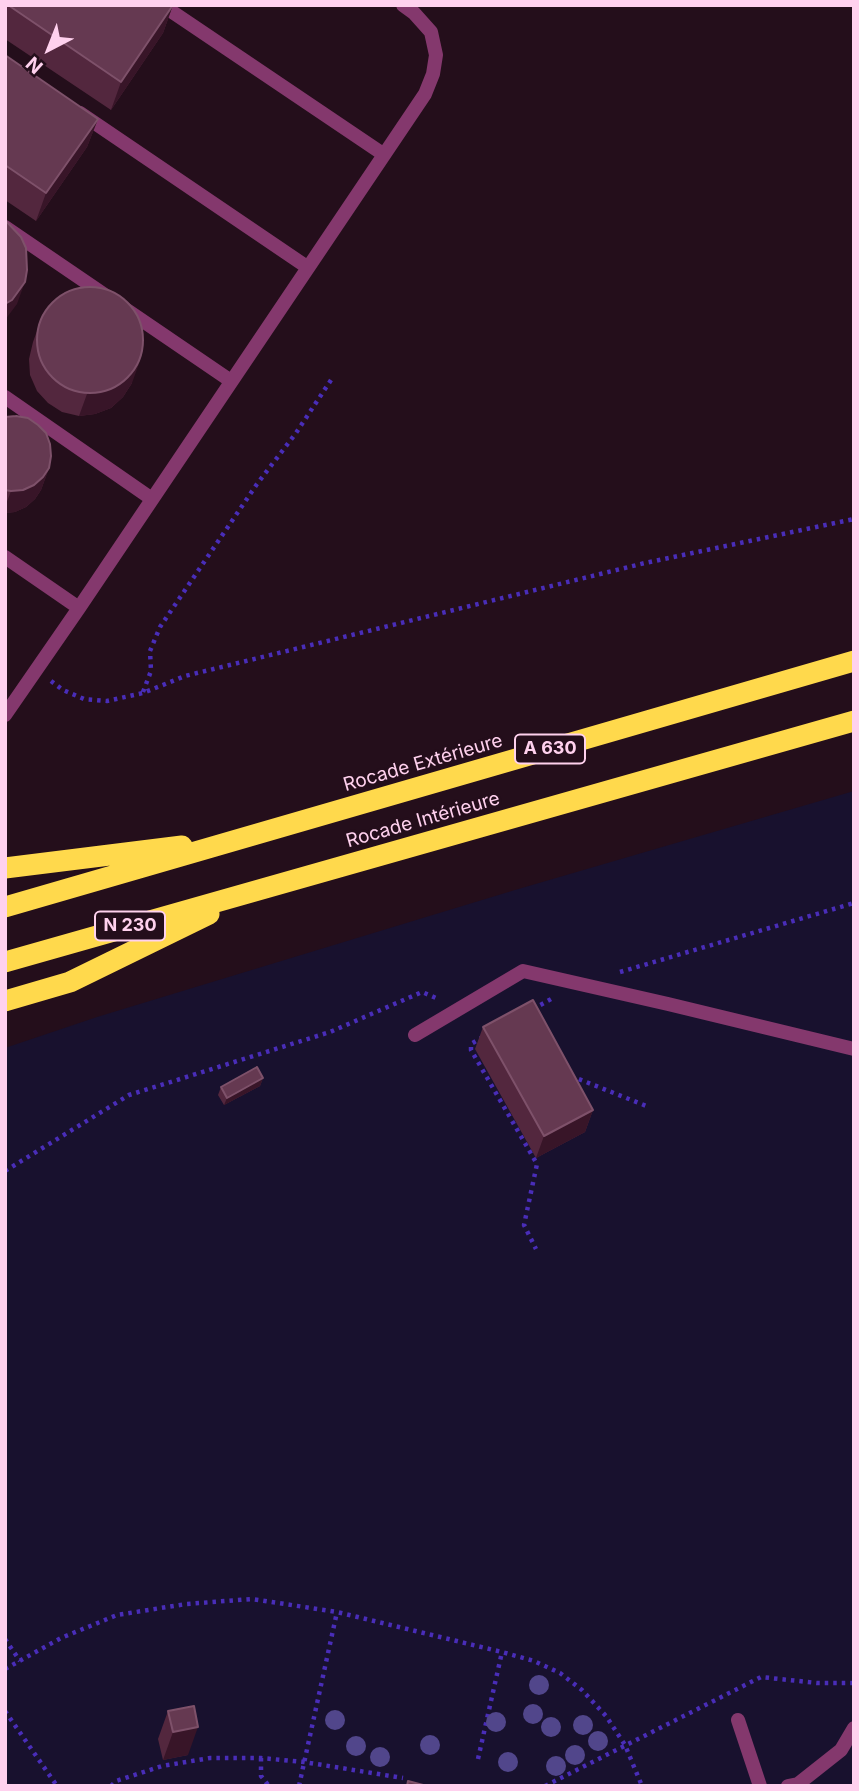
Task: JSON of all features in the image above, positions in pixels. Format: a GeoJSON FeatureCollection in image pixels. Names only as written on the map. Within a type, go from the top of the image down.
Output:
{"type":"FeatureCollection","features":[{"type":"Feature","properties":{"kind":"highway","name":"Rocade Extérieure"},"geometry":{"type":"LineString","coordinates":[[5,907],[854,661]]}},
{"type":"Feature","properties":{"kind":"highway","name":"Rocade Intérieure"},"geometry":{"type":"LineString","coordinates":[[5,962],[854,721]]}},
{"type":"Feature","properties":{"kind":"highway"},"geometry":{"type":"LineString","coordinates":[[5,867],[246,838]]}},
{"type":"Feature","properties":{"kind":"highway"},"geometry":{"type":"LineString","coordinates":[[5,1001],[70,982],[254,892]]}},
{"type":"Feature","properties":{"kind":"lane"},"geometry":{"type":"LineString","coordinates":[[162,5],[383,154]]}},
{"type":"Feature","properties":{"kind":"lane"},"geometry":{"type":"LineString","coordinates":[[5,715],[425,94],[433,74],[436,55],[431,32],[403,5]]}},
{"type":"Feature","properties":{"kind":"lane"},"geometry":{"type":"LineString","coordinates":[[72,108],[307,267]]}},
{"type":"Feature","properties":{"kind":"lane"},"geometry":{"type":"LineString","coordinates":[[5,227],[232,381]]}},
{"type":"Feature","properties":{"kind":"lane"},"geometry":{"type":"LineString","coordinates":[[5,397],[152,499]]}},
{"type":"Feature","properties":{"kind":"lane"},"geometry":{"type":"LineString","coordinates":[[5,557],[79,608]]}},
{"type":"Feature","properties":{"kind":"lane"},"geometry":{"type":"LineString","coordinates":[[415,1035],[523,971],[854,1049]]}},
{"type":"Feature","properties":{"kind":"lane"},"geometry":{"type":"LineString","coordinates":[[738,1720],[760,1786]]}},
{"type":"Feature","properties":{"kind":"lane"},"geometry":{"type":"LineString","coordinates":[[788,1786],[798,1784],[841,1750],[854,1728]]}},
{"type":"Feature","properties":{"kind":"path"},"geometry":{"type":"LineString","coordinates":[[143,693],[151,671],[150,651],[160,627],[333,377]]}},
{"type":"Feature","properties":{"kind":"path"},"geometry":{"type":"LineString","coordinates":[[36,670],[63,690],[84,699],[107,701],[143,693],[185,676],[632,566],[854,519]]}},
{"type":"Feature","properties":{"kind":"path"},"geometry":{"type":"LineString","coordinates":[[618,972],[854,903]]}},
{"type":"Feature","properties":{"kind":"path"},"geometry":{"type":"LineString","coordinates":[[532,1010],[579,984]]}},
{"type":"Feature","properties":{"kind":"path"},"geometry":{"type":"LineString","coordinates":[[5,1171],[129,1095],[330,1032],[422,992],[460,1008]]}},
{"type":"Feature","properties":{"kind":"path"},"geometry":{"type":"LineString","coordinates":[[483,1037],[471,1044],[471,1049],[537,1164],[524,1225],[536,1249]]}},
{"type":"Feature","properties":{"kind":"path"},"geometry":{"type":"LineString","coordinates":[[564,1073],[649,1107]]}},
{"type":"Feature","properties":{"kind":"path"},"geometry":{"type":"LineString","coordinates":[[5,1669],[61,1638],[117,1615],[145,1610],[252,1599],[337,1612],[502,1651],[560,1673],[582,1690],[606,1716],[625,1745],[642,1786]]}},
{"type":"Feature","properties":{"kind":"path"},"geometry":{"type":"LineString","coordinates":[[299,1786],[337,1612]]}},
{"type":"Feature","properties":{"kind":"path"},"geometry":{"type":"LineString","coordinates":[[5,1639],[20,1661]]}},
{"type":"Feature","properties":{"kind":"path"},"geometry":{"type":"LineString","coordinates":[[478,1759],[502,1651]]}},
{"type":"Feature","properties":{"kind":"path"},"geometry":{"type":"LineString","coordinates":[[545,1786],[761,1677],[817,1683],[854,1683]]}},
{"type":"Feature","properties":{"kind":"path"},"geometry":{"type":"LineString","coordinates":[[5,1711],[57,1786]]}},
{"type":"Feature","properties":{"kind":"path"},"geometry":{"type":"LineString","coordinates":[[111,1786],[162,1766],[210,1758],[261,1758],[304,1762],[403,1778]]}},
{"type":"Feature","properties":{"kind":"path"},"geometry":{"type":"LineString","coordinates":[[261,1758],[261,1776],[269,1786]]}},
{"type":"Feature","properties":{"kind":"shaded area"},"geometry":{"type":"Polygon","coordinates":[[[854,791],[854,1786],[5,1786],[5,1048],[97,1017],[515,890],[854,791]]]}},
{"type":"Feature","properties":{"kind":"building"},"geometry":{"type":"Polygon","coordinates":[[[8,5],[173,5],[121,82],[8,5]]]}},
{"type":"Feature","properties":{"kind":"building"},"geometry":{"type":"Polygon","coordinates":[[[5,55],[98,119],[46,193],[5,165],[5,55]]]}},
{"type":"Feature","properties":{"kind":"building"},"geometry":{"type":"Polygon","coordinates":[[[5,220],[21,237],[26,248],[27,270],[25,282],[12,300],[5,304],[5,220]]]}},
{"type":"Feature","properties":{"kind":"building"},"geometry":{"type":"Polygon","coordinates":[[[90,287],[110,291],[128,302],[139,320],[143,340],[139,360],[128,378],[110,389],[90,393],[70,389],[52,378],[41,360],[37,340],[41,320],[52,302],[70,291],[90,287]]]}},
{"type":"Feature","properties":{"kind":"building"},"geometry":{"type":"Polygon","coordinates":[[[5,417],[28,418],[46,433],[51,456],[49,468],[34,485],[11,491],[5,490],[5,417]]]}},
{"type":"Feature","properties":{"kind":"building"},"geometry":{"type":"Polygon","coordinates":[[[533,1000],[593,1110],[544,1136],[483,1027],[533,1000]]]}},
{"type":"Feature","properties":{"kind":"building"},"geometry":{"type":"Polygon","coordinates":[[[257,1067],[263,1078],[227,1098],[221,1087],[257,1067]]]}},
{"type":"Feature","properties":{"kind":"building"},"geometry":{"type":"Polygon","coordinates":[[[194,1706],[198,1727],[173,1732],[168,1711],[194,1706]]]}},
{"type":"Feature","properties":{"kind":"building"},"geometry":{"type":"Polygon","coordinates":[[[408,1781],[427,1786],[407,1786],[408,1781]]]}}]}
